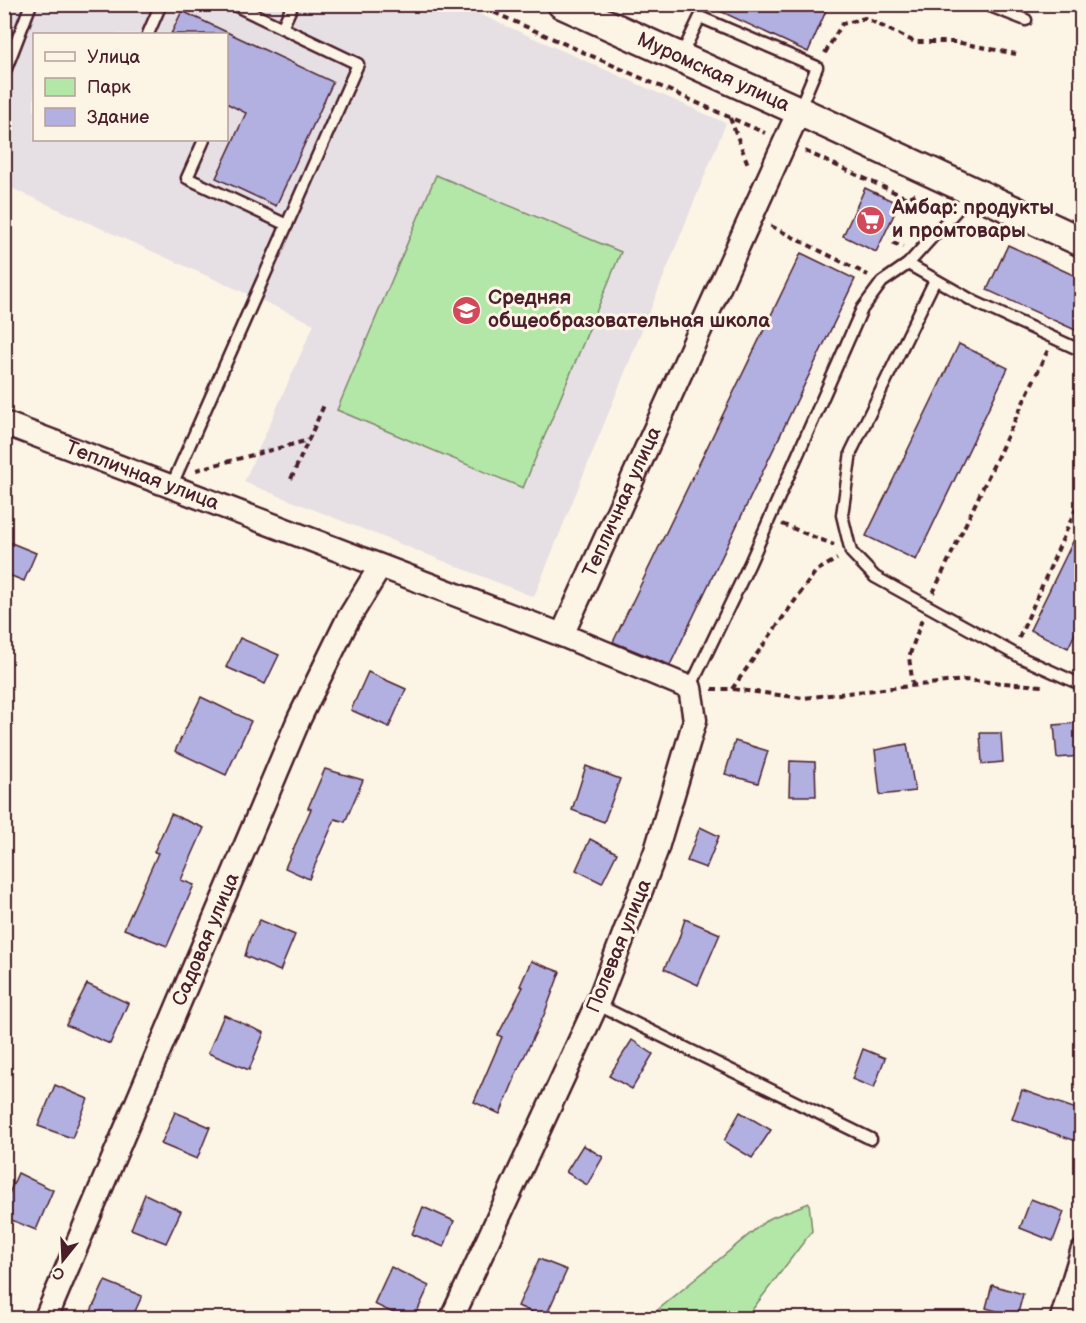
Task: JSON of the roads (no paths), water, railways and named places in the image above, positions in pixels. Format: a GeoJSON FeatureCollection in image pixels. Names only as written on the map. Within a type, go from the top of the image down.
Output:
{"type":"FeatureCollection","features":[{"type":"Feature","properties":{"kind":"street","name":"Муромская улица"},"geometry":{"type":"LineString","coordinates":[[575,7],[799,111]]}},
{"type":"Feature","properties":{"kind":"street","name":"Тепличная улица"},"geometry":{"type":"LineString","coordinates":[[4,423],[173,481],[380,567],[562,635],[799,111]]}},
{"type":"Feature","properties":{"kind":"street"},"geometry":{"type":"LineString","coordinates":[[799,111],[1082,242]]}},
{"type":"Feature","properties":{"kind":"street","name":"Садовая улица"},"geometry":{"type":"LineString","coordinates":[[46,1318],[299,719],[347,621],[380,567]]}},
{"type":"Feature","properties":{"kind":"street"},"geometry":{"type":"LineString","coordinates":[[562,635],[690,688]]}},
{"type":"Feature","properties":{"kind":"street","name":"Полевая улица"},"geometry":{"type":"LineString","coordinates":[[452,1318],[596,1004],[656,851],[695,720],[690,688]]}},
{"type":"Feature","properties":{"kind":"street"},"geometry":{"type":"LineString","coordinates":[[1062,1318],[1082,1252]]}},
{"type":"Feature","properties":{"kind":"lane"},"geometry":{"type":"LineString","coordinates":[[4,74],[31,4]]}},
{"type":"Feature","properties":{"kind":"lane"},"geometry":{"type":"LineString","coordinates":[[148,33],[161,4]]}},
{"type":"Feature","properties":{"kind":"lane"},"geometry":{"type":"LineString","coordinates":[[173,481],[253,296],[358,64],[232,4]]}},
{"type":"Feature","properties":{"kind":"lane"},"geometry":{"type":"LineString","coordinates":[[282,28],[293,4]]}},
{"type":"Feature","properties":{"kind":"lane"},"geometry":{"type":"LineString","coordinates":[[985,4],[1026,20]]}},
{"type":"Feature","properties":{"kind":"lane"},"geometry":{"type":"LineString","coordinates":[[680,57],[700,17],[817,67],[799,111]]}},
{"type":"Feature","properties":{"kind":"lane"},"geometry":{"type":"LineString","coordinates":[[204,141],[187,178],[287,225]]}},
{"type":"Feature","properties":{"kind":"lane"},"geometry":{"type":"LineString","coordinates":[[690,688],[769,519],[862,309],[882,282],[908,264],[974,191]]}},
{"type":"Feature","properties":{"kind":"lane"},"geometry":{"type":"LineString","coordinates":[[908,264],[975,302],[1082,351]]}},
{"type":"Feature","properties":{"kind":"lane"},"geometry":{"type":"LineString","coordinates":[[935,280],[851,452],[842,515],[851,552],[875,577],[1012,653],[1082,686]]}},
{"type":"Feature","properties":{"kind":"lane"},"geometry":{"type":"LineString","coordinates":[[596,1004],[871,1139]]}},
{"type":"Feature","properties":{"kind":"place","name":"Амбар: продукты и промтовары"},"geometry":{"type":"Point","coordinates":[871,220]}},
{"type":"Feature","properties":{"kind":"place","name":"Средняя общеобразовательная школа"},"geometry":{"type":"Point","coordinates":[467,310]}}]}
